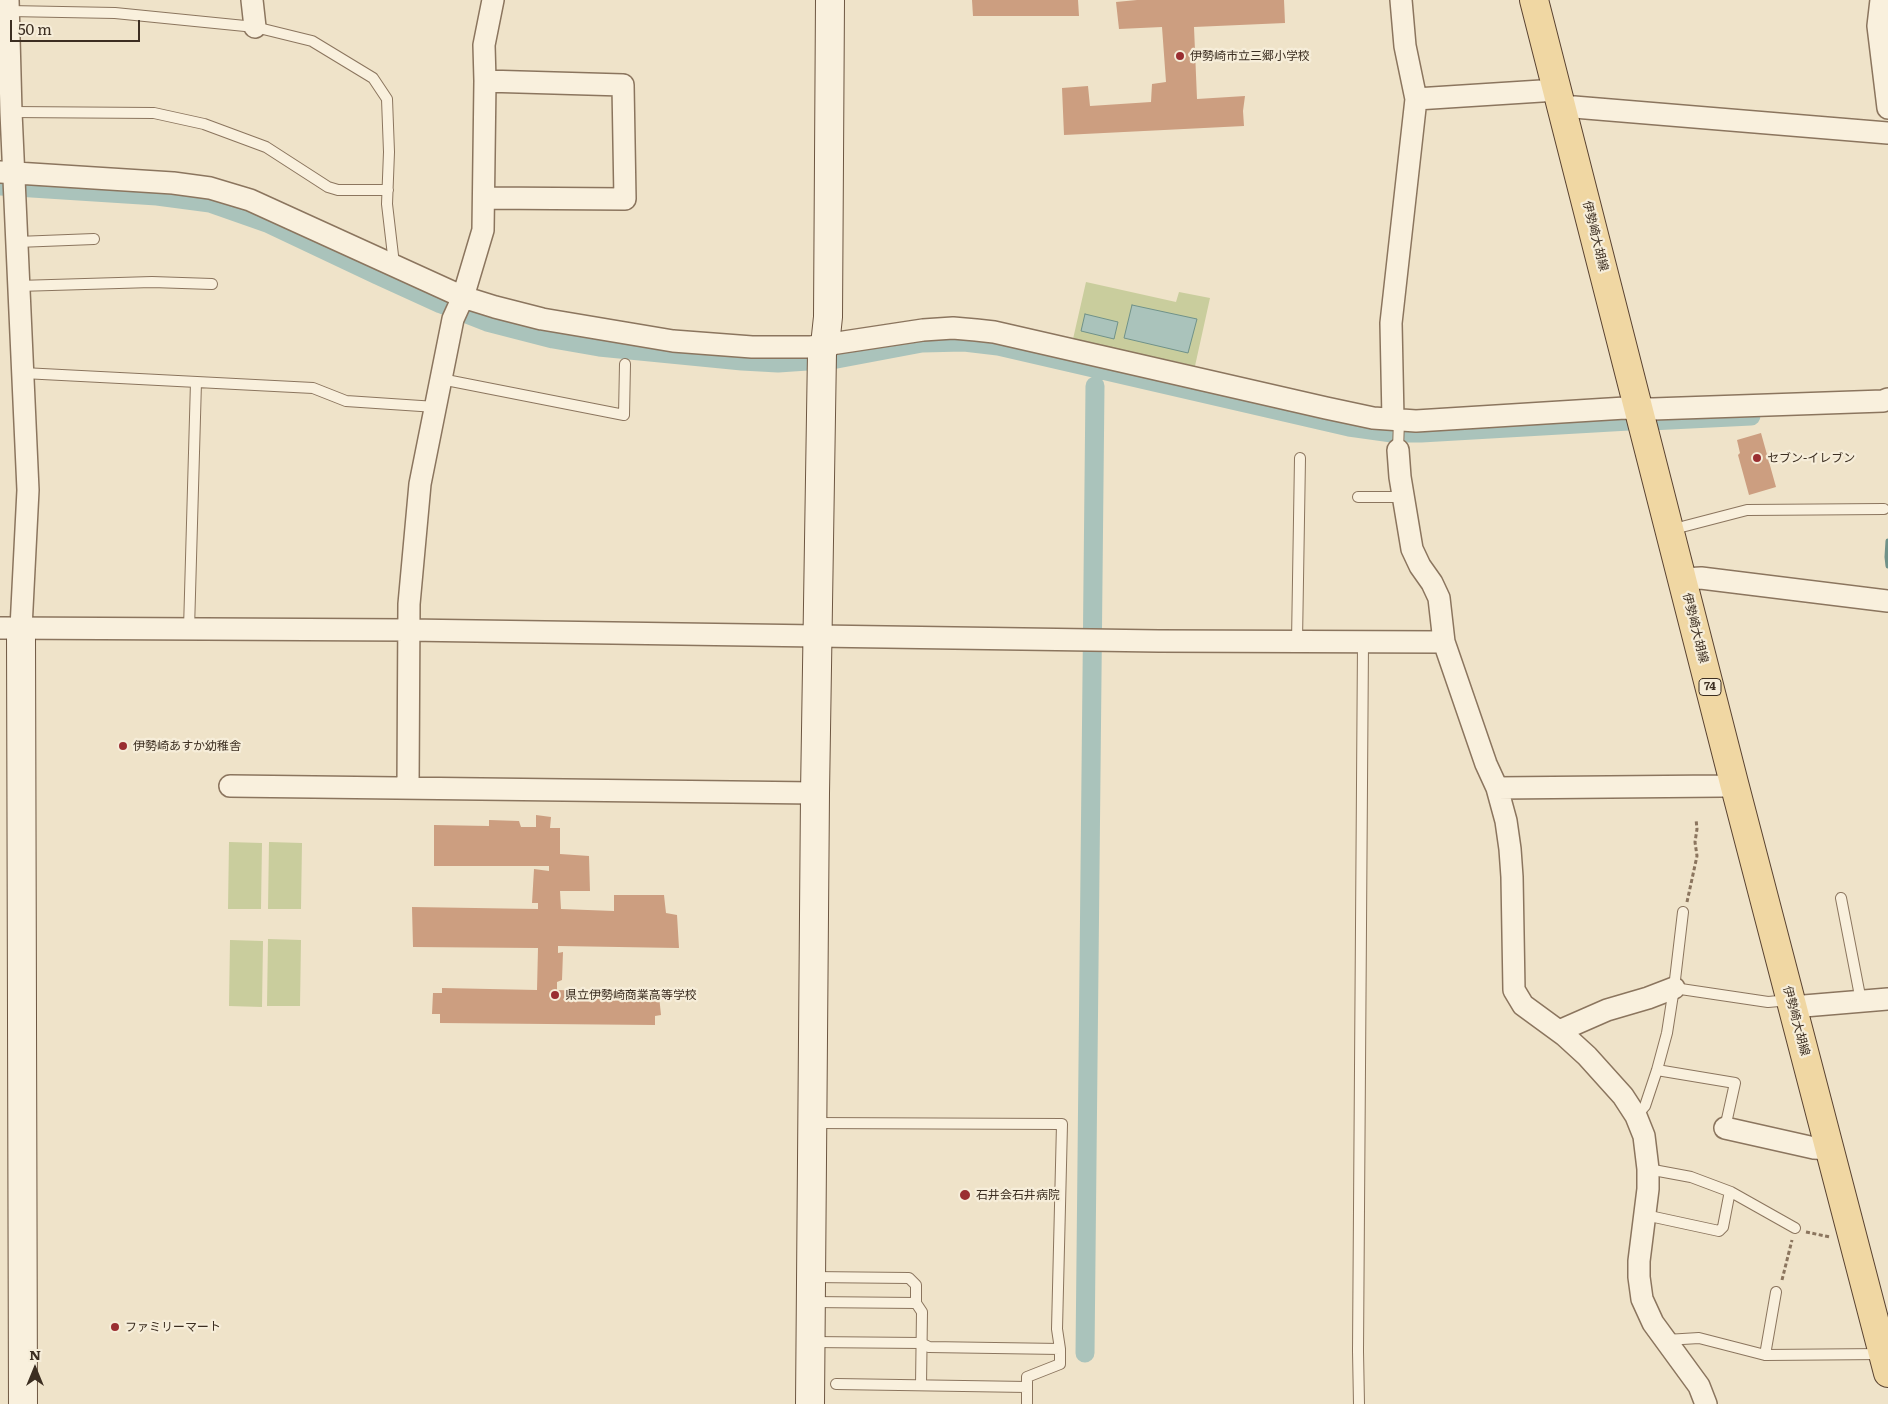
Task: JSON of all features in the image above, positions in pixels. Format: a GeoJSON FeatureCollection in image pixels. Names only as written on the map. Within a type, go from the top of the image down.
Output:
{"type":"FeatureCollection","features":[{"type":"Feature","properties":{"kind":"main road","name":"伊勢崎大胡線"},"geometry":{"type":"LineString","coordinates":[[1534,0],[1734,783],[1885,1363]]}},
{"type":"Feature","properties":{"kind":"street"},"geometry":{"type":"LineString","coordinates":[[252,0],[255,27]]}},
{"type":"Feature","properties":{"kind":"street"},"geometry":{"type":"LineString","coordinates":[[408,788],[409,604],[420,484],[453,319],[463,297],[483,230],[484,45],[493,0]]}},
{"type":"Feature","properties":{"kind":"street"},"geometry":{"type":"LineString","coordinates":[[810,1404],[815,793],[823,356],[828,317],[830,0]]}},
{"type":"Feature","properties":{"kind":"street"},"geometry":{"type":"LineString","coordinates":[[1401,0],[1405,46],[1416,99],[1391,323],[1397,431],[1412,549],[1439,598],[1444,642],[1486,764],[1497,788],[1510,849],[1514,990],[1523,1005],[1559,1031],[1587,1056],[1610,1081],[1636,1116],[1644,1136],[1648,1168],[1648,1189],[1639,1261],[1640,1287],[1646,1311],[1665,1340],[1700,1386],[1706,1404]]}},
{"type":"Feature","properties":{"kind":"street"},"geometry":{"type":"LineString","coordinates":[[1880,0],[1878,26],[1884,42],[1888,108]]}},
{"type":"Feature","properties":{"kind":"street"},"geometry":{"type":"LineString","coordinates":[[6,18],[11,112],[7,172],[17,242],[28,490],[11,628],[22,1404]]}},
{"type":"Feature","properties":{"kind":"street"},"geometry":{"type":"LineString","coordinates":[[484,198],[625,199],[623,85],[485,81]]}},
{"type":"Feature","properties":{"kind":"street"},"geometry":{"type":"LineString","coordinates":[[1416,99],[1560,100],[1574,107],[1888,133]]}},
{"type":"Feature","properties":{"kind":"street"},"geometry":{"type":"LineString","coordinates":[[7,172],[173,183],[210,188],[250,200],[463,297],[495,307],[542,319],[673,341],[752,347],[811,347],[823,356]]}},
{"type":"Feature","properties":{"kind":"street"},"geometry":{"type":"LineString","coordinates":[[823,356],[923,330],[953,328],[994,332],[1373,418],[1397,431]]}},
{"type":"Feature","properties":{"kind":"street"},"geometry":{"type":"LineString","coordinates":[[1397,431],[1422,421],[1639,409],[1888,400]]}},
{"type":"Feature","properties":{"kind":"street"},"geometry":{"type":"LineString","coordinates":[[1683,579],[1701,578],[1888,601]]}},
{"type":"Feature","properties":{"kind":"street"},"geometry":{"type":"LineString","coordinates":[[11,628],[408,630],[1444,642]]}},
{"type":"Feature","properties":{"kind":"street"},"geometry":{"type":"LineString","coordinates":[[1497,788],[1712,787],[1734,783]]}},
{"type":"Feature","properties":{"kind":"street"},"geometry":{"type":"LineString","coordinates":[[230,786],[815,793]]}},
{"type":"Feature","properties":{"kind":"street"},"geometry":{"type":"LineString","coordinates":[[1559,1031],[1606,1010],[1648,998],[1674,988]]}},
{"type":"Feature","properties":{"kind":"street"},"geometry":{"type":"LineString","coordinates":[[1792,1004],[1888,998]]}},
{"type":"Feature","properties":{"kind":"street"},"geometry":{"type":"LineString","coordinates":[[1725,1128],[1814,1148],[1830,1149]]}},
{"type":"Feature","properties":{"kind":"lane"},"geometry":{"type":"LineString","coordinates":[[6,18],[115,13],[255,27],[312,41],[373,78],[386,99],[389,152],[388,204],[394,264]]}},
{"type":"Feature","properties":{"kind":"lane"},"geometry":{"type":"LineString","coordinates":[[11,112],[154,113],[204,124],[266,147],[328,187],[338,190],[388,190]]}},
{"type":"Feature","properties":{"kind":"lane"},"geometry":{"type":"LineString","coordinates":[[17,242],[94,239]]}},
{"type":"Feature","properties":{"kind":"lane"},"geometry":{"type":"LineString","coordinates":[[18,286],[152,282],[212,284]]}},
{"type":"Feature","properties":{"kind":"lane"},"geometry":{"type":"LineString","coordinates":[[441,379],[624,415],[625,364]]}},
{"type":"Feature","properties":{"kind":"lane"},"geometry":{"type":"LineString","coordinates":[[23,373],[313,388],[346,401],[436,407]]}},
{"type":"Feature","properties":{"kind":"lane"},"geometry":{"type":"LineString","coordinates":[[189,629],[196,382]]}},
{"type":"Feature","properties":{"kind":"lane"},"geometry":{"type":"LineString","coordinates":[[1297,641],[1300,458]]}},
{"type":"Feature","properties":{"kind":"lane"},"geometry":{"type":"LineString","coordinates":[[1358,497],[1404,497]]}},
{"type":"Feature","properties":{"kind":"lane"},"geometry":{"type":"LineString","coordinates":[[1670,530],[1747,510],[1884,509]]}},
{"type":"Feature","properties":{"kind":"lane"},"geometry":{"type":"LineString","coordinates":[[1359,1404],[1363,642]]}},
{"type":"Feature","properties":{"kind":"lane"},"geometry":{"type":"LineString","coordinates":[[1841,898],[1861,1001]]}},
{"type":"Feature","properties":{"kind":"lane"},"geometry":{"type":"LineString","coordinates":[[1636,1116],[1645,1106],[1667,1033],[1683,912]]}},
{"type":"Feature","properties":{"kind":"lane"},"geometry":{"type":"LineString","coordinates":[[1674,988],[1792,1004]]}},
{"type":"Feature","properties":{"kind":"lane"},"geometry":{"type":"LineString","coordinates":[[1657,1070],[1735,1083],[1725,1128]]}},
{"type":"Feature","properties":{"kind":"lane"},"geometry":{"type":"LineString","coordinates":[[812,1122],[1062,1124],[1057,1329],[1060,1364],[1027,1377],[1027,1404]]}},
{"type":"Feature","properties":{"kind":"lane"},"geometry":{"type":"LineString","coordinates":[[1648,1168],[1691,1177],[1731,1192],[1795,1228]]}},
{"type":"Feature","properties":{"kind":"lane"},"geometry":{"type":"LineString","coordinates":[[1645,1215],[1719,1230],[1723,1227],[1728,1196],[1731,1192]]}},
{"type":"Feature","properties":{"kind":"lane"},"geometry":{"type":"LineString","coordinates":[[811,1290],[909,1278],[916,1285],[916,1304],[922,1312],[921,1385]]}},
{"type":"Feature","properties":{"kind":"lane"},"geometry":{"type":"LineString","coordinates":[[811,1290],[916,1304]]}},
{"type":"Feature","properties":{"kind":"lane"},"geometry":{"type":"LineString","coordinates":[[1765,1355],[1776,1292]]}},
{"type":"Feature","properties":{"kind":"lane"},"geometry":{"type":"LineString","coordinates":[[1665,1340],[1699,1338],[1765,1355],[1885,1363]]}},
{"type":"Feature","properties":{"kind":"lane"},"geometry":{"type":"LineString","coordinates":[[810,1342],[922,1343],[929,1347],[1060,1349]]}},
{"type":"Feature","properties":{"kind":"lane"},"geometry":{"type":"LineString","coordinates":[[836,1384],[1027,1387]]}},
{"type":"Feature","properties":{"kind":"path"},"geometry":{"type":"LineString","coordinates":[[1683,912],[1697,856],[1695,842],[1696,819]]}},
{"type":"Feature","properties":{"kind":"path"},"geometry":{"type":"LineString","coordinates":[[1776,1292],[1782,1280],[1795,1228],[1837,1238],[1851,1234]]}},
{"type":"Feature","properties":{"kind":"green space"},"geometry":{"type":"Polygon","coordinates":[[[1086,282],[1176,302],[1179,292],[1210,298],[1195,366],[1073,339],[1086,282]]]}},
{"type":"Feature","properties":{"kind":"green space"},"geometry":{"type":"Polygon","coordinates":[[[229,842],[262,843],[261,909],[228,909],[229,842]]]}},
{"type":"Feature","properties":{"kind":"green space"},"geometry":{"type":"Polygon","coordinates":[[[269,842],[302,843],[301,909],[268,909],[269,842]]]}},
{"type":"Feature","properties":{"kind":"green space"},"geometry":{"type":"Polygon","coordinates":[[[268,939],[301,940],[300,1006],[267,1006],[268,939]]]}},
{"type":"Feature","properties":{"kind":"green space"},"geometry":{"type":"Polygon","coordinates":[[[230,940],[263,941],[262,1007],[229,1006],[230,940]]]}},
{"type":"Feature","properties":{"kind":"water"},"geometry":{"type":"Polygon","coordinates":[[[1132,305],[1197,319],[1188,353],[1124,338],[1132,305]]]}},
{"type":"Feature","properties":{"kind":"water"},"geometry":{"type":"Polygon","coordinates":[[[1085,314],[1118,322],[1114,339],[1081,331],[1085,314]]]}},
{"type":"Feature","properties":{"kind":"building"},"geometry":{"type":"Polygon","coordinates":[[[972,0],[1078,0],[1079,16],[973,16],[972,0]]]}},
{"type":"Feature","properties":{"kind":"building","name":"伊勢崎市立三郷小学校"},"geometry":{"type":"Polygon","coordinates":[[[1137,0],[1284,0],[1285,23],[1194,27],[1197,99],[1245,96],[1244,126],[1064,135],[1062,88],[1088,86],[1090,106],[1151,102],[1152,84],[1166,82],[1162,27],[1119,29],[1116,2],[1137,0]]]}},
{"type":"Feature","properties":{"kind":"building"},"geometry":{"type":"Polygon","coordinates":[[[1761,433],[1776,487],[1749,495],[1738,455],[1740,453],[1737,440],[1761,433]]]}},
{"type":"Feature","properties":{"kind":"building"},"geometry":{"type":"Polygon","coordinates":[[[536,815],[551,817],[550,828],[560,828],[560,854],[589,856],[590,891],[560,891],[561,909],[614,911],[614,895],[664,895],[666,913],[677,915],[679,948],[558,946],[558,953],[563,952],[562,980],[557,982],[557,990],[651,993],[659,996],[661,1015],[655,1016],[655,1025],[440,1023],[440,1014],[432,1014],[433,993],[442,993],[442,988],[537,990],[538,948],[413,947],[412,907],[538,909],[538,903],[532,903],[534,869],[549,871],[549,866],[434,866],[434,825],[489,826],[489,820],[519,821],[521,827],[536,827],[536,815]]]}},
{"type":"Feature","properties":{"kind":"waterway"},"geometry":{"type":"LineString","coordinates":[[0,186],[157,196],[210,203],[267,223],[441,304],[487,322],[553,339],[599,347],[778,363],[837,359],[922,343],[964,342],[998,346],[1349,427],[1392,433],[1629,421]]}},
{"type":"Feature","properties":{"kind":"waterway"},"geometry":{"type":"LineString","coordinates":[[1085,1353],[1095,386]]}},
{"type":"Feature","properties":{"kind":"waterway"},"geometry":{"type":"LineString","coordinates":[[1650,421],[1751,416]]}},
{"type":"Feature","properties":{"kind":"waterway"},"geometry":{"type":"LineString","coordinates":[[1888,541],[1888,566]]}},
{"type":"Feature","properties":{"kind":"place","name":"伊勢崎市立三郷小学校"},"geometry":{"type":"Point","coordinates":[1180,56]}},
{"type":"Feature","properties":{"kind":"place","name":"セブン-イレブン"},"geometry":{"type":"Point","coordinates":[1757,458]}},
{"type":"Feature","properties":{"kind":"place","name":"伊勢崎あすか幼稚舎"},"geometry":{"type":"Point","coordinates":[123,746]}},
{"type":"Feature","properties":{"kind":"place","name":"県立伊勢崎商業高等学校"},"geometry":{"type":"Point","coordinates":[555,995]}},
{"type":"Feature","properties":{"kind":"place","name":"石井会石井病院"},"geometry":{"type":"Point","coordinates":[965,1195]}},
{"type":"Feature","properties":{"kind":"place","name":"ファミリーマート"},"geometry":{"type":"Point","coordinates":[115,1327]}}]}
